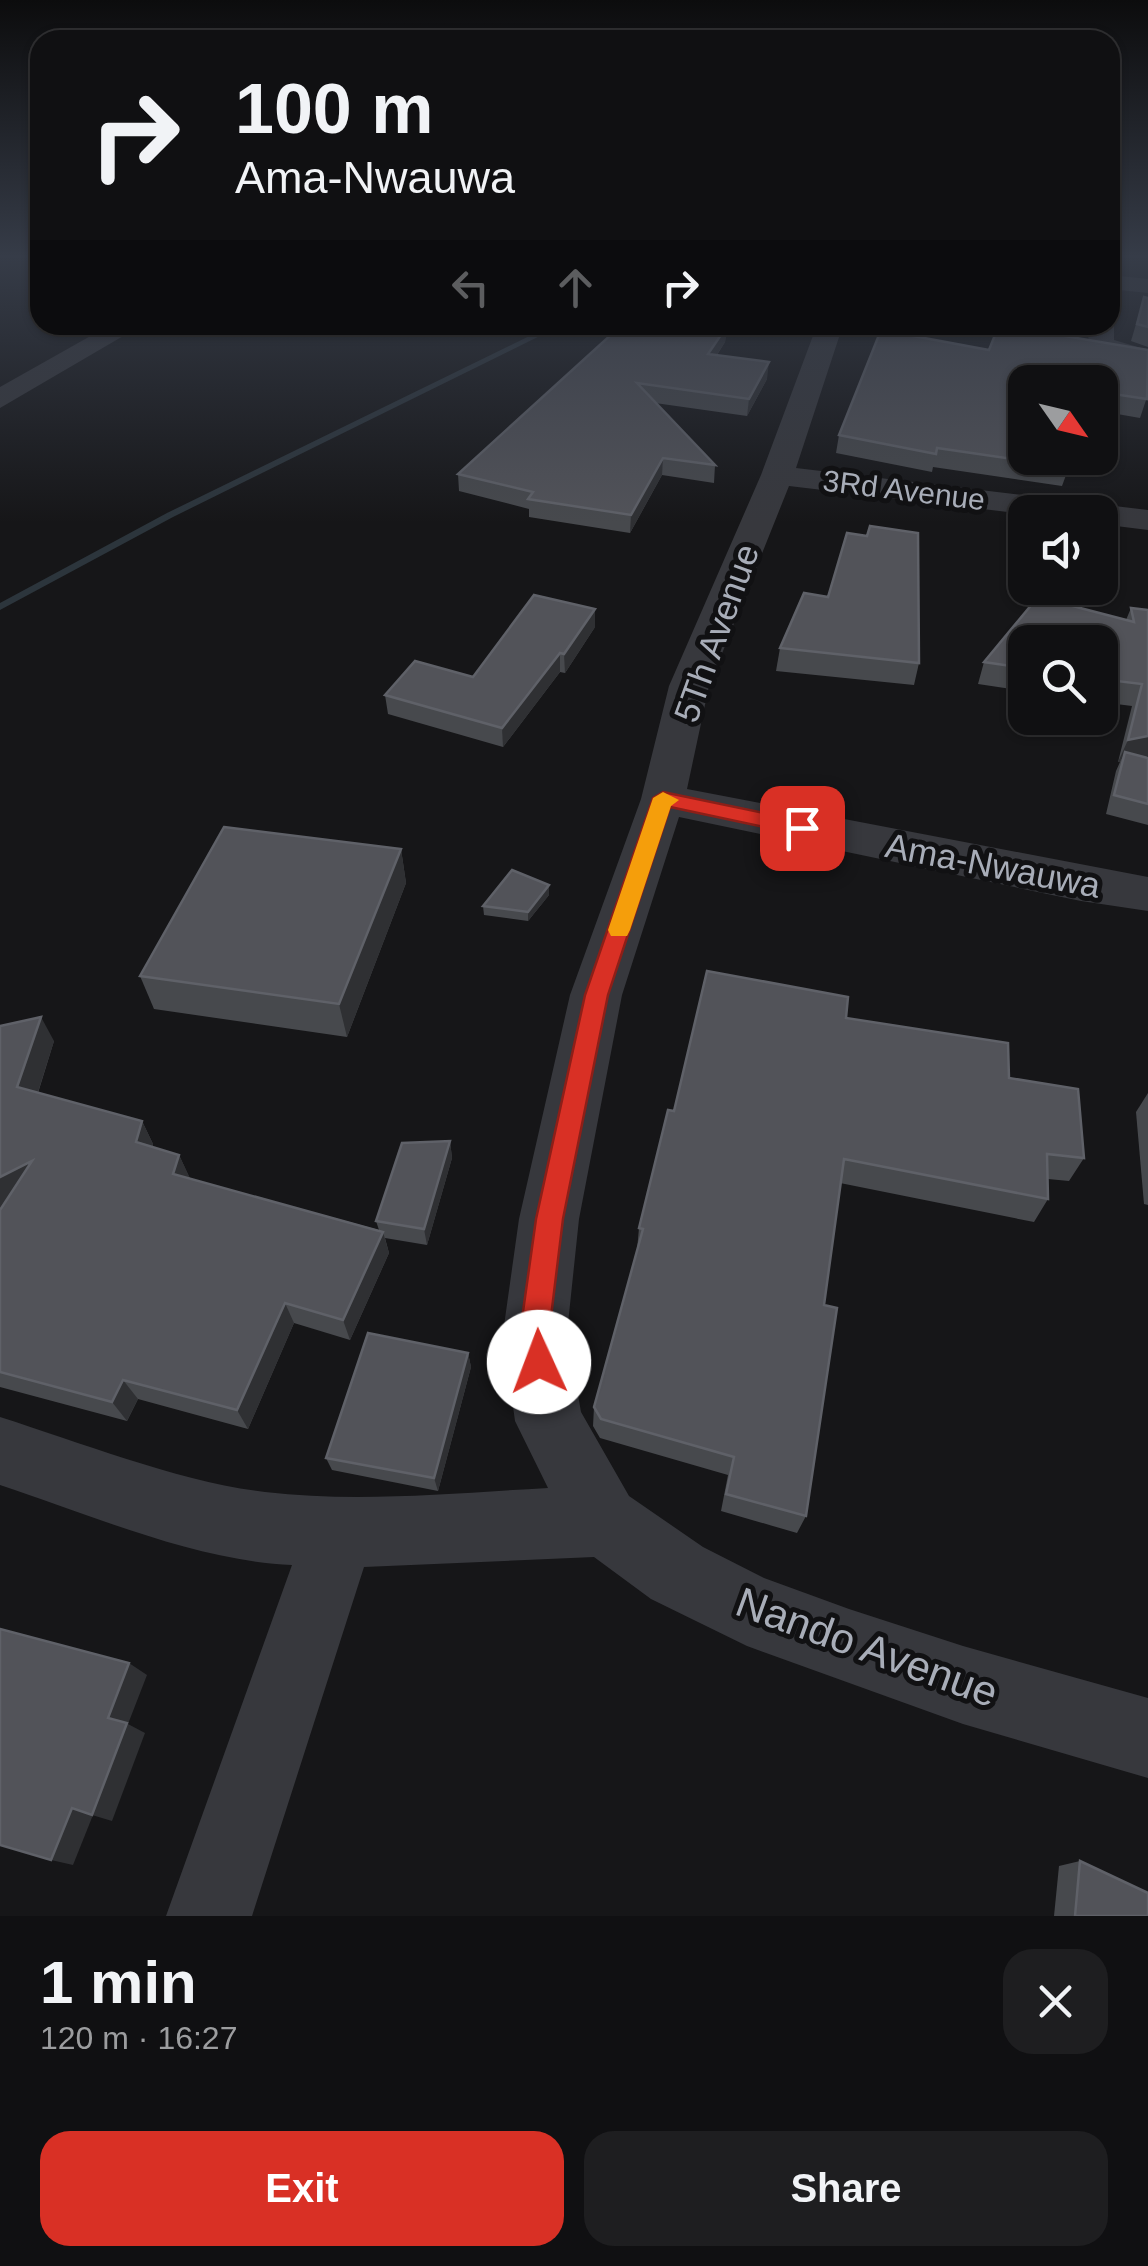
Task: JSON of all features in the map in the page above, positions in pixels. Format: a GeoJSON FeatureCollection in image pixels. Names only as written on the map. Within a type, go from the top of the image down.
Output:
{"type":"FeatureCollection","features":[{"type":"Feature","properties":{"kind":"street"},"geometry":{"type":"LineString","coordinates":[[0,399],[96,344]]}},
{"type":"Feature","properties":{"kind":"street","name":"5Th Avenue"},"geometry":{"type":"LineString","coordinates":[[604,1521],[549,1421],[534,1333],[550,1219],[596,995],[663,798],[689,686],[777,476],[823,344]]}},
{"type":"Feature","properties":{"kind":"street"},"geometry":{"type":"LineString","coordinates":[[1101,344],[1113,352],[1148,358]]}},
{"type":"Feature","properties":{"kind":"street","name":"3Rd Avenue"},"geometry":{"type":"LineString","coordinates":[[777,476],[1008,503]]}},
{"type":"Feature","properties":{"kind":"street"},"geometry":{"type":"LineString","coordinates":[[1118,516],[1148,520]]}},
{"type":"Feature","properties":{"kind":"street","name":"Ama-Nwauwa"},"geometry":{"type":"LineString","coordinates":[[663,798],[1009,870],[1148,894]]}},
{"type":"Feature","properties":{"kind":"street"},"geometry":{"type":"LineString","coordinates":[[0,1451],[164,1504],[264,1528],[383,1532],[604,1521]]}},
{"type":"Feature","properties":{"kind":"street","name":"Nando Avenue"},"geometry":{"type":"LineString","coordinates":[[604,1521],[677,1574],[747,1610],[963,1686],[1148,1738]]}},
{"type":"Feature","properties":{"kind":"street"},"geometry":{"type":"LineString","coordinates":[[209,1916],[340,1530]]}},
{"type":"Feature","properties":{"kind":"building"},"geometry":{"type":"Polygon","coordinates":[[[600,344],[715,344],[708,354],[769,362],[749,399],[637,383],[715,465],[663,458],[631,515],[528,499],[533,492],[458,474],[600,344]]]}},
{"type":"Feature","properties":{"kind":"building"},"geometry":{"type":"Polygon","coordinates":[[[875,344],[959,344],[989,350],[991,344],[1115,344],[1148,350],[1147,399],[1118,395],[1118,365],[1008,365],[1008,458],[937,448],[936,454],[839,435],[875,344]]]}},
{"type":"Feature","properties":{"kind":"building"},"geometry":{"type":"Polygon","coordinates":[[[870,526],[918,533],[919,663],[780,648],[804,593],[828,597],[847,533],[867,536],[870,526]]]}},
{"type":"Feature","properties":{"kind":"building"},"geometry":{"type":"Polygon","coordinates":[[[534,595],[595,609],[564,654],[560,653],[502,728],[385,695],[415,661],[473,677],[534,595]]]}},
{"type":"Feature","properties":{"kind":"building"},"geometry":{"type":"Polygon","coordinates":[[[1031,605],[1069,605],[1134,622],[1131,608],[1148,610],[1148,736],[1128,740],[1142,684],[1118,681],[1118,625],[1015,625],[1031,605]]]}},
{"type":"Feature","properties":{"kind":"building"},"geometry":{"type":"Polygon","coordinates":[[[1008,633],[1008,666],[984,662],[1008,633]]]}},
{"type":"Feature","properties":{"kind":"building"},"geometry":{"type":"Polygon","coordinates":[[[1125,752],[1148,758],[1148,804],[1114,795],[1125,752]]]}},
{"type":"Feature","properties":{"kind":"building"},"geometry":{"type":"Polygon","coordinates":[[[224,827],[401,849],[339,1004],[140,976],[224,827]]]}},
{"type":"Feature","properties":{"kind":"building"},"geometry":{"type":"Polygon","coordinates":[[[512,870],[549,885],[528,912],[483,906],[512,870]]]}},
{"type":"Feature","properties":{"kind":"building"},"geometry":{"type":"Polygon","coordinates":[[[707,971],[848,997],[846,1018],[1008,1043],[1009,1078],[1078,1089],[1084,1158],[1047,1154],[1048,1199],[844,1159],[824,1305],[837,1308],[806,1516],[726,1494],[734,1457],[601,1419],[594,1407],[643,1229],[639,1228],[668,1110],[674,1111],[707,971]]]}},
{"type":"Feature","properties":{"kind":"building"},"geometry":{"type":"Polygon","coordinates":[[[41,1017],[17,1087],[142,1121],[136,1142],[179,1155],[173,1174],[383,1232],[343,1320],[285,1303],[237,1410],[123,1380],[112,1402],[0,1372],[0,1210],[32,1161],[0,1177],[0,1026],[41,1017]]]}},
{"type":"Feature","properties":{"kind":"building"},"geometry":{"type":"Polygon","coordinates":[[[450,1141],[424,1229],[376,1221],[402,1143],[450,1141]]]}},
{"type":"Feature","properties":{"kind":"building"},"geometry":{"type":"Polygon","coordinates":[[[368,1333],[468,1353],[434,1478],[326,1458],[368,1333]]]}},
{"type":"Feature","properties":{"kind":"building"},"geometry":{"type":"Polygon","coordinates":[[[0,1629],[129,1663],[108,1718],[127,1723],[92,1815],[72,1808],[51,1860],[0,1845],[0,1629]]]}},
{"type":"Feature","properties":{"kind":"building"},"geometry":{"type":"Polygon","coordinates":[[[1080,1861],[1148,1893],[1148,1916],[1075,1916],[1080,1861]]]}},
{"type":"Feature","properties":{"kind":"waterway"},"geometry":{"type":"LineString","coordinates":[[0,607],[170,515],[518,344]]}},
{"type":"Feature","properties":{"kind":"slow traffic"},"geometry":{"type":"LineString","coordinates":[[619,930],[663,798],[669,800]]}},
{"type":"Feature","properties":{"kind":"route"},"geometry":{"type":"LineString","coordinates":[[539,1362],[534,1333],[550,1219],[596,995],[663,798],[802,828]]}}]}
